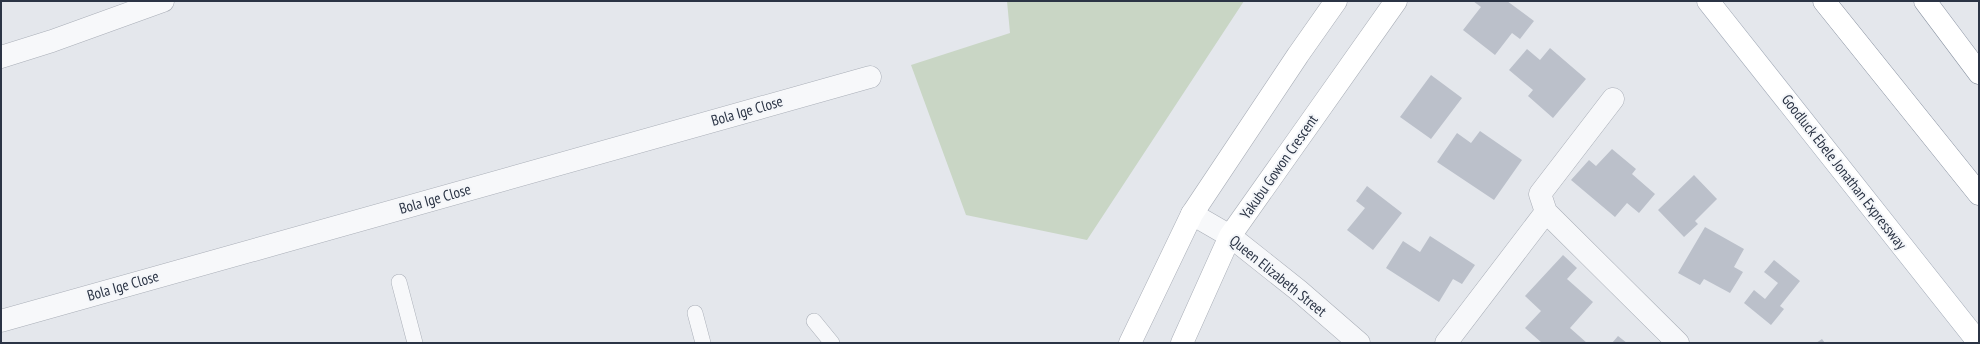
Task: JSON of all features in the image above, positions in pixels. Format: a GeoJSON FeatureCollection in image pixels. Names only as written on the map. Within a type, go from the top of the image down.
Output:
{"type":"FeatureCollection","features":[{"type":"Feature","properties":{"kind":"main road"},"geometry":{"type":"LineString","coordinates":[[1130,343],[1192,214],[1336,1]]}},
{"type":"Feature","properties":{"kind":"main road","name":"Yakubu Gowon Crescent"},"geometry":{"type":"LineString","coordinates":[[1182,343],[1230,236],[1396,1]]}},
{"type":"Feature","properties":{"kind":"main road","name":"Goodluck Ebele Jonathan Expressway"},"geometry":{"type":"LineString","coordinates":[[1708,1],[1979,343]]}},
{"type":"Feature","properties":{"kind":"main road"},"geometry":{"type":"LineString","coordinates":[[1824,1],[1979,194]]}},
{"type":"Feature","properties":{"kind":"main road"},"geometry":{"type":"LineString","coordinates":[[1926,1],[1979,73]]}},
{"type":"Feature","properties":{"kind":"street"},"geometry":{"type":"LineString","coordinates":[[1,57],[52,41],[163,1]]}},
{"type":"Feature","properties":{"kind":"street","name":"Bola Ige Close"},"geometry":{"type":"LineString","coordinates":[[1,321],[870,77]]}},
{"type":"Feature","properties":{"kind":"street"},"geometry":{"type":"LineString","coordinates":[[1613,99],[1540,194],[1546,212],[1678,343]]}},
{"type":"Feature","properties":{"kind":"street"},"geometry":{"type":"LineString","coordinates":[[1446,343],[1546,212]]}},
{"type":"Feature","properties":{"kind":"street","name":"Queen Elizabeth Street"},"geometry":{"type":"LineString","coordinates":[[1192,214],[1230,236],[1298,290],[1359,343]]}},
{"type":"Feature","properties":{"kind":"lane"},"geometry":{"type":"LineString","coordinates":[[399,282],[415,343]]}},
{"type":"Feature","properties":{"kind":"lane"},"geometry":{"type":"LineString","coordinates":[[695,313],[703,343]]}},
{"type":"Feature","properties":{"kind":"lane"},"geometry":{"type":"LineString","coordinates":[[814,321],[832,343]]}},
{"type":"Feature","properties":{"kind":"green space"},"geometry":{"type":"Polygon","coordinates":[[[1007,1],[1244,1],[1087,240],[966,215],[911,65],[1010,33],[1007,1]]]}},
{"type":"Feature","properties":{"kind":"building"},"geometry":{"type":"Polygon","coordinates":[[[1473,1],[1507,1],[1534,21],[1520,39],[1512,33],[1495,55],[1463,30],[1481,7],[1473,1]]]}},
{"type":"Feature","properties":{"kind":"building"},"geometry":{"type":"Polygon","coordinates":[[[1550,48],[1586,79],[1553,118],[1528,96],[1533,90],[1509,70],[1527,49],[1540,60],[1550,48]]]}},
{"type":"Feature","properties":{"kind":"building"},"geometry":{"type":"Polygon","coordinates":[[[1431,75],[1462,98],[1431,139],[1400,117],[1431,75]]]}},
{"type":"Feature","properties":{"kind":"building"},"geometry":{"type":"Polygon","coordinates":[[[1480,131],[1522,160],[1494,200],[1437,162],[1457,133],[1471,143],[1480,131]]]}},
{"type":"Feature","properties":{"kind":"building"},"geometry":{"type":"Polygon","coordinates":[[[1612,149],[1636,169],[1632,174],[1655,194],[1639,213],[1627,203],[1615,217],[1571,180],[1589,160],[1596,166],[1612,149]]]}},
{"type":"Feature","properties":{"kind":"building"},"geometry":{"type":"Polygon","coordinates":[[[1694,175],[1717,199],[1695,221],[1698,224],[1684,237],[1658,210],[1694,175]]]}},
{"type":"Feature","properties":{"kind":"building"},"geometry":{"type":"Polygon","coordinates":[[[1367,186],[1402,213],[1373,250],[1347,230],[1365,208],[1356,201],[1367,186]]]}},
{"type":"Feature","properties":{"kind":"building"},"geometry":{"type":"Polygon","coordinates":[[[1705,227],[1744,249],[1734,267],[1743,272],[1730,293],[1704,279],[1700,285],[1678,273],[1705,227]]]}},
{"type":"Feature","properties":{"kind":"building"},"geometry":{"type":"Polygon","coordinates":[[[1430,236],[1475,265],[1462,284],[1453,279],[1439,302],[1386,268],[1403,241],[1420,252],[1430,236]]]}},
{"type":"Feature","properties":{"kind":"building"},"geometry":{"type":"Polygon","coordinates":[[[1563,255],[1577,268],[1567,279],[1593,302],[1570,328],[1587,343],[1542,343],[1525,328],[1541,311],[1525,296],[1563,255]]]}},
{"type":"Feature","properties":{"kind":"building"},"geometry":{"type":"Polygon","coordinates":[[[1774,260],[1800,281],[1780,306],[1784,309],[1771,325],[1744,303],[1754,290],[1765,299],[1778,283],[1764,272],[1774,260]]]}},
{"type":"Feature","properties":{"kind":"building"},"geometry":{"type":"Polygon","coordinates":[[[1618,336],[1627,343],[1612,343],[1618,336]]]}},
{"type":"Feature","properties":{"kind":"building"},"geometry":{"type":"Polygon","coordinates":[[[1822,339],[1825,343],[1816,343],[1822,339]]]}}]}
